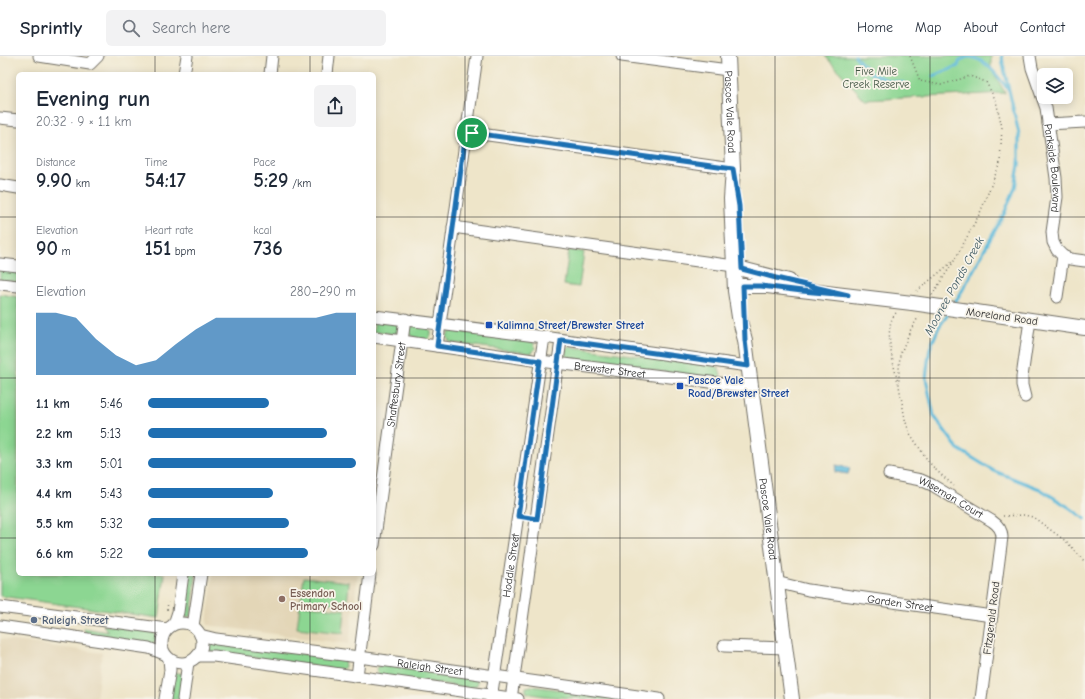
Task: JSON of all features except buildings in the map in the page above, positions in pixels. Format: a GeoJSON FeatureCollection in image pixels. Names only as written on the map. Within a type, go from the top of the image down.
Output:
{"type":"FeatureCollection","features":[{"type":"Feature","properties":{"kind":"main road","name":"Pascoe Vale Road"},"geometry":{"type":"LineString","coordinates":[[728,56],[733,169],[739,206],[737,268],[748,366],[792,699]]}},
{"type":"Feature","properties":{"kind":"main road","name":"Moreland Road"},"geometry":{"type":"LineString","coordinates":[[737,268],[848,295]]}},
{"type":"Feature","properties":{"kind":"main road","name":"Moreland Road"},"geometry":{"type":"LineString","coordinates":[[739,286],[761,286],[848,295],[913,299],[976,312],[1085,328]]}},
{"type":"Feature","properties":{"kind":"street"},"geometry":{"type":"LineString","coordinates":[[39,56],[90,64],[98,56]]}},
{"type":"Feature","properties":{"kind":"street"},"geometry":{"type":"LineString","coordinates":[[184,72],[187,56]]}},
{"type":"Feature","properties":{"kind":"street"},"geometry":{"type":"LineString","coordinates":[[270,72],[272,56]]}},
{"type":"Feature","properties":{"kind":"street"},"geometry":{"type":"LineString","coordinates":[[327,72],[329,56]]}},
{"type":"Feature","properties":{"kind":"street"},"geometry":{"type":"LineString","coordinates":[[437,346],[476,56]]}},
{"type":"Feature","properties":{"kind":"street"},"geometry":{"type":"LineString","coordinates":[[622,56],[728,70]]}},
{"type":"Feature","properties":{"kind":"street","name":"Parkside Boulevard"},"geometry":{"type":"LineString","coordinates":[[1030,56],[1032,68],[1044,101],[1057,190],[1052,232],[1053,242],[1056,250],[1063,256]]}},
{"type":"Feature","properties":{"kind":"street"},"geometry":{"type":"LineString","coordinates":[[0,118],[16,120]]}},
{"type":"Feature","properties":{"kind":"street"},"geometry":{"type":"LineString","coordinates":[[1048,124],[1085,122]]}},
{"type":"Feature","properties":{"kind":"street"},"geometry":{"type":"LineString","coordinates":[[466,132],[733,169]]}},
{"type":"Feature","properties":{"kind":"street"},"geometry":{"type":"LineString","coordinates":[[0,185],[16,188]]}},
{"type":"Feature","properties":{"kind":"street"},"geometry":{"type":"LineString","coordinates":[[453,227],[737,268]]}},
{"type":"Feature","properties":{"kind":"street"},"geometry":{"type":"LineString","coordinates":[[1057,297],[1063,256],[1070,259],[1085,261]]}},
{"type":"Feature","properties":{"kind":"street"},"geometry":{"type":"LineString","coordinates":[[0,264],[16,266]]}},
{"type":"Feature","properties":{"kind":"street"},"geometry":{"type":"LineString","coordinates":[[0,284],[16,286]]}},
{"type":"Feature","properties":{"kind":"street","name":"Brewster Street"},"geometry":{"type":"LineString","coordinates":[[376,316],[544,337],[748,366]]}},
{"type":"Feature","properties":{"kind":"street","name":"Shaftesbury Street"},"geometry":{"type":"LineString","coordinates":[[376,530],[405,319]]}},
{"type":"Feature","properties":{"kind":"street"},"geometry":{"type":"LineString","coordinates":[[1025,397],[1022,377],[1030,320]]}},
{"type":"Feature","properties":{"kind":"street","name":"Brewster Street"},"geometry":{"type":"LineString","coordinates":[[376,337],[540,361],[751,387]]}},
{"type":"Feature","properties":{"kind":"street","name":"Hoddle Street"},"geometry":{"type":"LineString","coordinates":[[492,697],[544,337]]}},
{"type":"Feature","properties":{"kind":"street","name":"Hoddle Street"},"geometry":{"type":"LineString","coordinates":[[514,699],[514,680],[561,340]]}},
{"type":"Feature","properties":{"kind":"street","name":"Wiseman Court"},"geometry":{"type":"LineString","coordinates":[[889,474],[916,478],[932,485],[995,523],[1001,530],[1002,537]]}},
{"type":"Feature","properties":{"kind":"street"},"geometry":{"type":"LineString","coordinates":[[518,516],[537,519]]}},
{"type":"Feature","properties":{"kind":"street","name":"Fitzgerald Road"},"geometry":{"type":"LineString","coordinates":[[981,699],[1002,537]]}},
{"type":"Feature","properties":{"kind":"street"},"geometry":{"type":"LineString","coordinates":[[165,699],[170,670],[167,656],[162,648],[161,641],[163,635],[170,627],[178,612],[183,576]]}},
{"type":"Feature","properties":{"kind":"street"},"geometry":{"type":"LineString","coordinates":[[192,626],[201,576]]}},
{"type":"Feature","properties":{"kind":"street"},"geometry":{"type":"LineString","coordinates":[[356,676],[370,576]]}},
{"type":"Feature","properties":{"kind":"street","name":"Garden Street"},"geometry":{"type":"LineString","coordinates":[[777,588],[808,590],[992,616]]}},
{"type":"Feature","properties":{"kind":"street"},"geometry":{"type":"LineString","coordinates":[[0,607],[170,627],[186,623],[192,626],[200,635],[202,646],[197,656],[188,662],[175,662],[167,656],[149,648],[0,626]]}},
{"type":"Feature","properties":{"kind":"street","name":"Raleigh Street"},"geometry":{"type":"LineString","coordinates":[[200,635],[216,639],[359,657],[514,680],[659,699]]}},
{"type":"Feature","properties":{"kind":"street"},"geometry":{"type":"LineString","coordinates":[[724,646],[785,648]]}},
{"type":"Feature","properties":{"kind":"street","name":"Raleigh Street"},"geometry":{"type":"LineString","coordinates":[[197,656],[214,656],[514,699]]}},
{"type":"Feature","properties":{"kind":"street"},"geometry":{"type":"LineString","coordinates":[[183,699],[188,662]]}},
{"type":"Feature","properties":{"kind":"path"},"geometry":{"type":"LineString","coordinates":[[913,299],[917,291],[954,260]]}},
{"type":"Feature","properties":{"kind":"path"},"geometry":{"type":"LineString","coordinates":[[899,310],[891,320],[890,338],[892,360],[899,386]]}},
{"type":"Feature","properties":{"kind":"shaded area","name":"Essendon Primary School"},"geometry":{"type":"Polygon","coordinates":[[[213,576],[358,576],[349,644],[207,624],[213,576]]]}},
{"type":"Feature","properties":{"kind":"shaded area"},"geometry":{"type":"Polygon","coordinates":[[[0,639],[102,653],[96,699],[0,699],[0,639]]]}},
{"type":"Feature","properties":{"kind":"green space","name":"Five Mile Creek Reserve"},"geometry":{"type":"Polygon","coordinates":[[[825,56],[991,56],[991,68],[1005,93],[865,100],[825,56]]]}},
{"type":"Feature","properties":{"kind":"green space"},"geometry":{"type":"Polygon","coordinates":[[[569,250],[584,252],[579,287],[564,285],[569,250]]]}},
{"type":"Feature","properties":{"kind":"green space"},"geometry":{"type":"Polygon","coordinates":[[[0,267],[16,270],[16,282],[0,280],[0,267]]]}},
{"type":"Feature","properties":{"kind":"green space"},"geometry":{"type":"Polygon","coordinates":[[[0,294],[16,297],[16,576],[165,576],[159,618],[0,596],[0,294]]]}},
{"type":"Feature","properties":{"kind":"green space"},"geometry":{"type":"Polygon","coordinates":[[[376,320],[397,324],[397,334],[376,332],[376,320]]]}},
{"type":"Feature","properties":{"kind":"green space"},"geometry":{"type":"Polygon","coordinates":[[[413,325],[428,328],[431,331],[431,336],[428,339],[423,339],[410,335],[409,331],[413,325]]]}},
{"type":"Feature","properties":{"kind":"green space"},"geometry":{"type":"Polygon","coordinates":[[[455,331],[530,341],[534,343],[535,349],[532,353],[529,353],[452,343],[449,341],[447,336],[449,332],[455,331]]]}},
{"type":"Feature","properties":{"kind":"green space"},"geometry":{"type":"Polygon","coordinates":[[[568,347],[715,366],[719,368],[721,375],[717,379],[714,379],[571,359],[565,354],[568,347]]]}},
{"type":"Feature","properties":{"kind":"green space"},"geometry":{"type":"Polygon","coordinates":[[[188,576],[196,576],[191,616],[186,617],[182,615],[188,576]]]}},
{"type":"Feature","properties":{"kind":"green space"},"geometry":{"type":"Polygon","coordinates":[[[304,577],[349,582],[347,605],[301,600],[304,577]]]}},
{"type":"Feature","properties":{"kind":"green space"},"geometry":{"type":"Polygon","coordinates":[[[300,605],[345,610],[343,633],[297,628],[300,605]]]}},
{"type":"Feature","properties":{"kind":"green space"},"geometry":{"type":"Polygon","coordinates":[[[103,625],[154,632],[157,639],[152,645],[87,635],[83,628],[108,632],[103,625]]]}},
{"type":"Feature","properties":{"kind":"green space"},"geometry":{"type":"Polygon","coordinates":[[[211,642],[344,659],[345,667],[341,670],[212,652],[207,649],[211,642]]]}},
{"type":"Feature","properties":{"kind":"green space"},"geometry":{"type":"Polygon","coordinates":[[[382,664],[474,677],[478,681],[477,685],[471,688],[379,675],[376,671],[377,667],[382,664]]]}},
{"type":"Feature","properties":{"kind":"green space"},"geometry":{"type":"Polygon","coordinates":[[[172,672],[184,674],[180,699],[168,699],[172,672]]]}},
{"type":"Feature","properties":{"kind":"green space"},"geometry":{"type":"Polygon","coordinates":[[[531,686],[632,699],[545,696],[526,692],[526,687],[531,686]]]}},
{"type":"Feature","properties":{"kind":"water"},"geometry":{"type":"Polygon","coordinates":[[[836,465],[850,468],[848,474],[835,472],[836,465]]]}},
{"type":"Feature","properties":{"kind":"waterway"},"geometry":{"type":"LineString","coordinates":[[855,56],[870,73],[890,81],[904,83]]}},
{"type":"Feature","properties":{"kind":"waterway","name":"Moonee Ponds Creek"},"geometry":{"type":"LineString","coordinates":[[954,304],[1004,214],[1015,188],[1019,165],[1019,134],[1002,56]]}},
{"type":"Feature","properties":{"kind":"waterway"},"geometry":{"type":"LineString","coordinates":[[933,76],[958,66],[960,60],[969,57],[975,58],[986,64],[1008,89]]}},
{"type":"Feature","properties":{"kind":"waterway","name":"Moonee Ponds Creek"},"geometry":{"type":"LineString","coordinates":[[949,313],[939,327],[930,348],[928,361],[926,379],[934,416],[958,449],[994,471],[1040,489],[1085,519]]}},
{"type":"Feature","properties":{"kind":"place","name":"Kalimna Street/Brewster Street"},"geometry":{"type":"Point","coordinates":[489,325]}},
{"type":"Feature","properties":{"kind":"place","name":"Pascoe Vale Road/Brewster Street"},"geometry":{"type":"Point","coordinates":[680,386]}},
{"type":"Feature","properties":{"kind":"place","name":"Essendon Primary School"},"geometry":{"type":"Point","coordinates":[282,599]}},
{"type":"Feature","properties":{"kind":"place","name":"Raleigh Street"},"geometry":{"type":"Point","coordinates":[34,620]}},
{"type":"Feature","properties":{"kind":"route"},"geometry":{"type":"LineString","coordinates":[[466,132],[472,133],[733,169],[739,206],[742,269],[848,295],[767,286],[743,286],[745,340],[748,366],[561,340],[537,519],[518,516],[540,361],[437,346],[466,132]]}}]}
